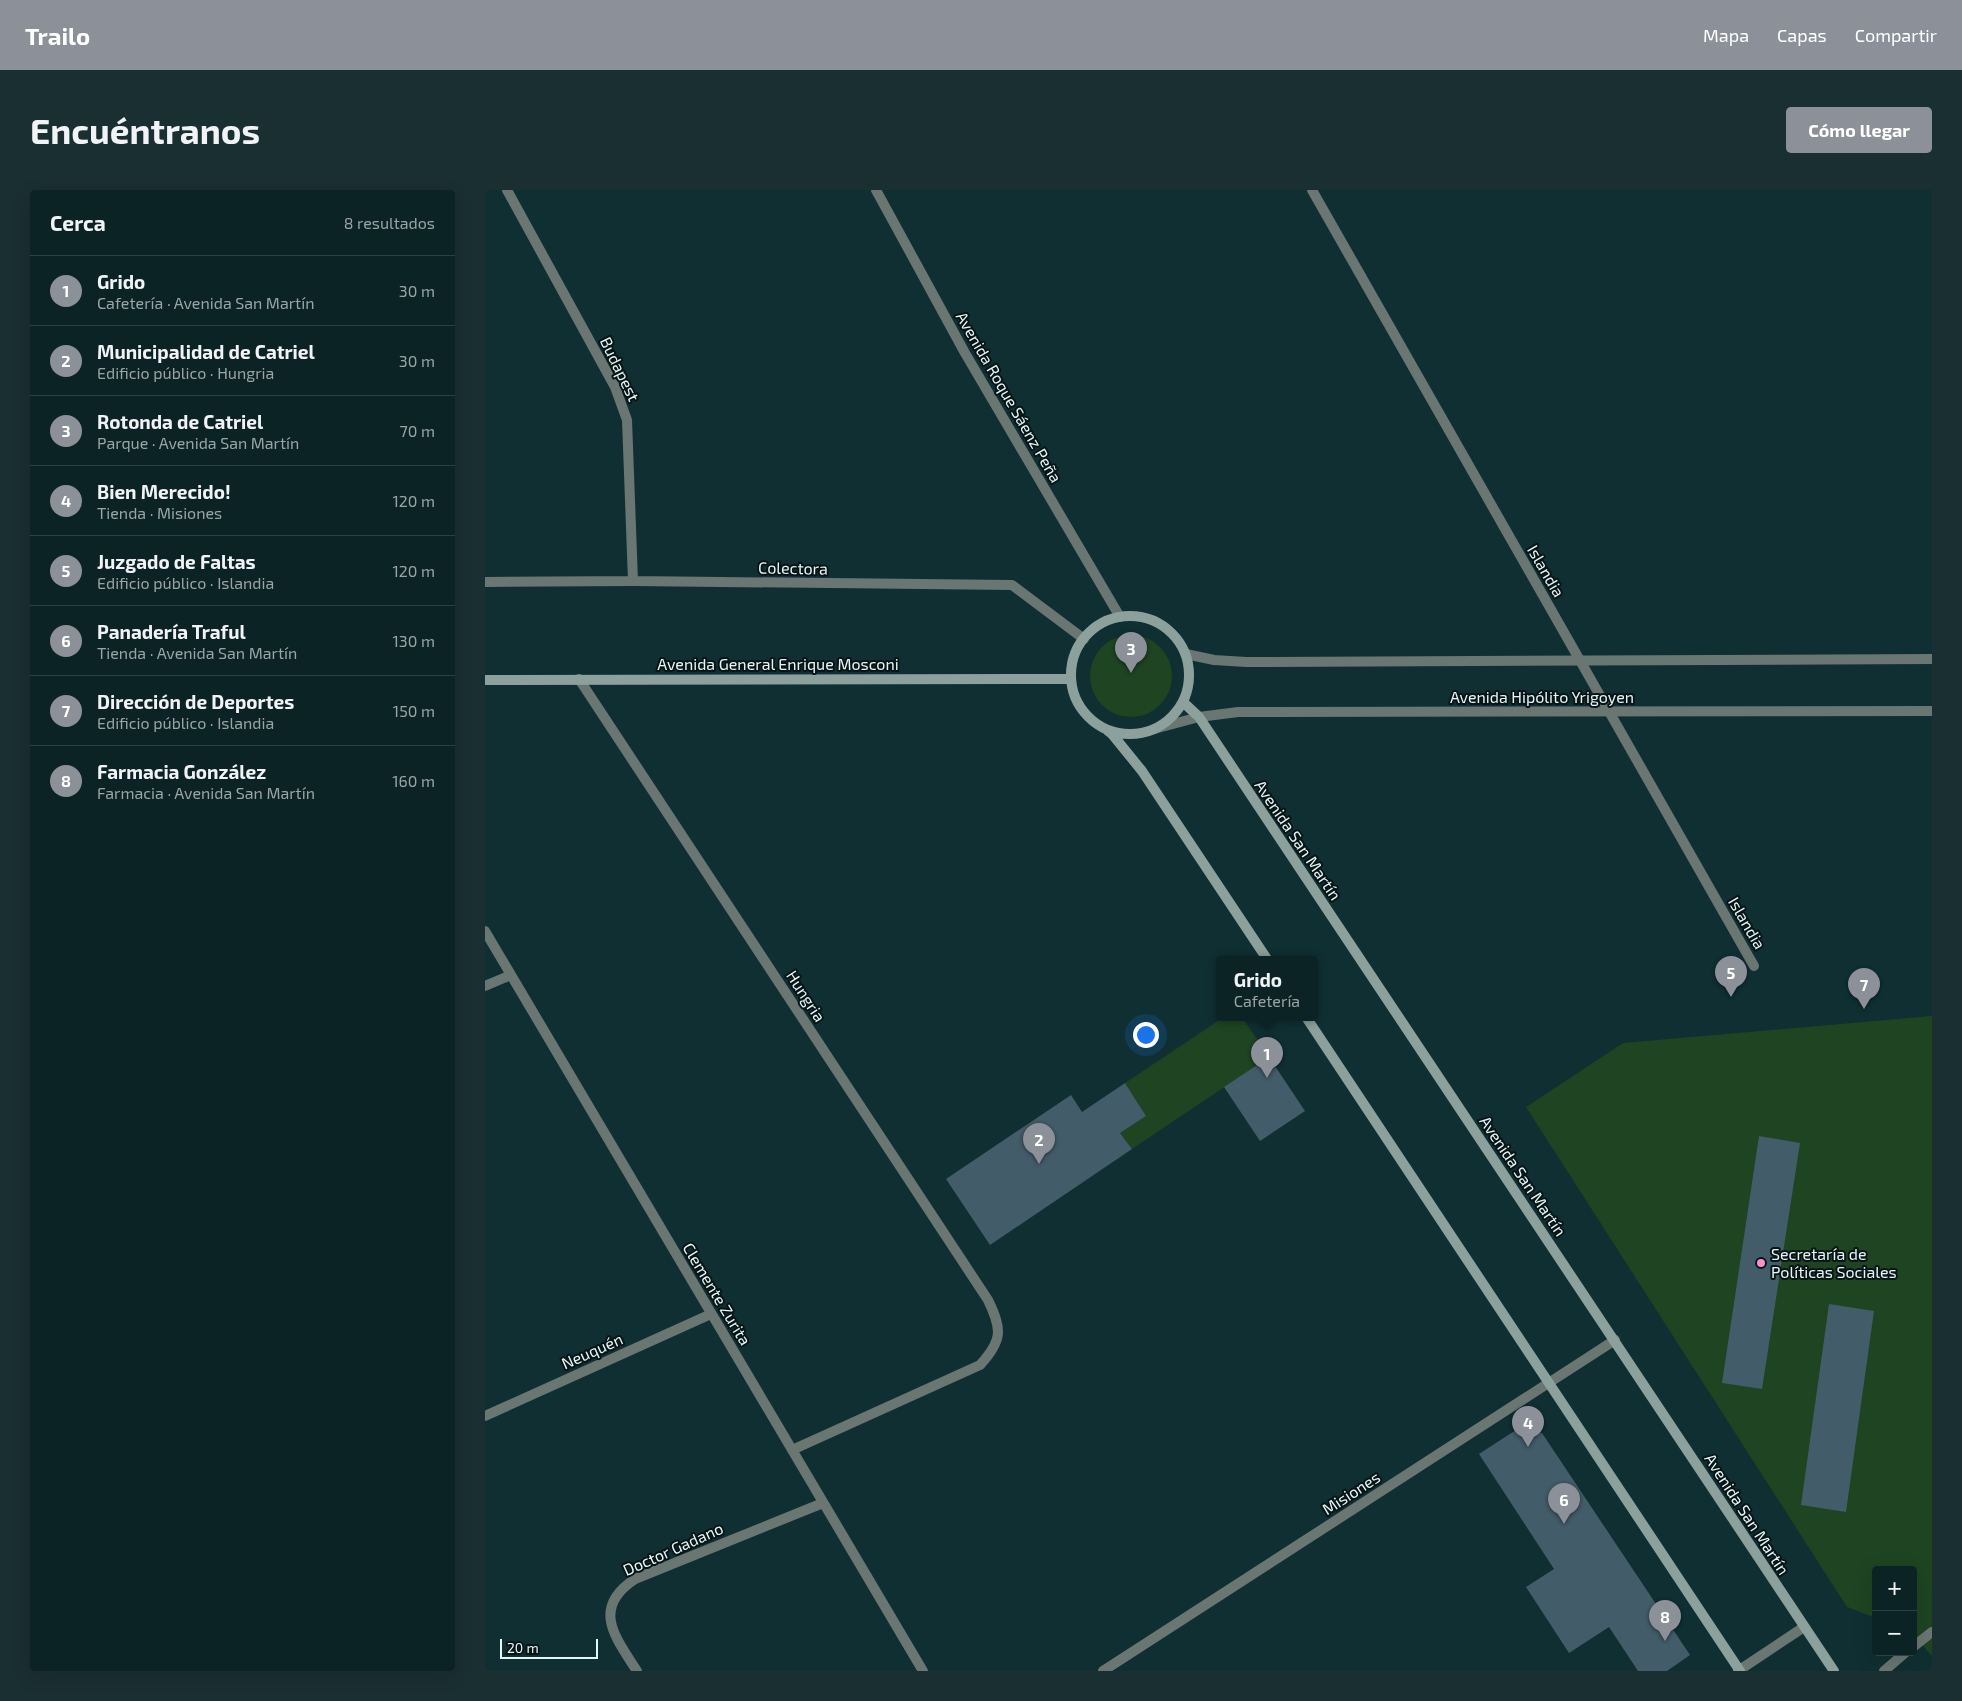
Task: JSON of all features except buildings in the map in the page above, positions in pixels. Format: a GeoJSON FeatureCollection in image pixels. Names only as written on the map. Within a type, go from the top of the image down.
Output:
{"type":"FeatureCollection","features":[{"type":"Feature","properties":{"kind":"main road"},"geometry":{"type":"LineString","coordinates":[[1096,723],[1114,732],[1134,734],[1154,729],[1171,718],[1183,702],[1188,690],[1189,672],[1186,654],[1177,638],[1169,630],[1154,621],[1138,616],[1120,617],[1104,622],[1089,632],[1076,651],[1072,665],[1071,679],[1075,696],[1083,711],[1096,723],[1112,734],[1143,771],[1265,956]]}},
{"type":"Feature","properties":{"kind":"main road","name":"Avenida General Enrique Mosconi"},"geometry":{"type":"LineString","coordinates":[[485,680],[1071,679]]}},
{"type":"Feature","properties":{"kind":"main road","name":"Avenida San Martín"},"geometry":{"type":"LineString","coordinates":[[1183,702],[1199,718],[1834,1671]]}},
{"type":"Feature","properties":{"kind":"main road"},"geometry":{"type":"LineString","coordinates":[[1309,1021],[1739,1671]]}},
{"type":"Feature","properties":{"kind":"street","name":"Budapest"},"geometry":{"type":"LineString","coordinates":[[507,190],[615,387],[627,420],[633,581]]}},
{"type":"Feature","properties":{"kind":"street","name":"Avenida Roque Sáenz Peña"},"geometry":{"type":"LineString","coordinates":[[876,190],[965,353],[1120,617]]}},
{"type":"Feature","properties":{"kind":"street","name":"Islandia"},"geometry":{"type":"LineString","coordinates":[[1312,190],[1754,966]]}},
{"type":"Feature","properties":{"kind":"street","name":"Colectora"},"geometry":{"type":"LineString","coordinates":[[485,582],[633,581],[1012,586],[1084,639]]}},
{"type":"Feature","properties":{"kind":"street"},"geometry":{"type":"LineString","coordinates":[[1186,654],[1214,660],[1246,662],[1932,659]]}},
{"type":"Feature","properties":{"kind":"street","name":"Hungria"},"geometry":{"type":"LineString","coordinates":[[579,679],[988,1300],[996,1316],[999,1334],[993,1350],[980,1365],[792,1450]]}},
{"type":"Feature","properties":{"kind":"street","name":"Avenida Hipólito Yrigoyen"},"geometry":{"type":"LineString","coordinates":[[1154,729],[1199,718],[1238,712],[1610,713],[1932,711]]}},
{"type":"Feature","properties":{"kind":"street","name":"Clemente Zurita"},"geometry":{"type":"LineString","coordinates":[[485,931],[923,1671]]}},
{"type":"Feature","properties":{"kind":"street"},"geometry":{"type":"LineString","coordinates":[[485,986],[511,975]]}},
{"type":"Feature","properties":{"kind":"street","name":"Neuquén"},"geometry":{"type":"LineString","coordinates":[[485,1416],[711,1314]]}},
{"type":"Feature","properties":{"kind":"street","name":"Misiones"},"geometry":{"type":"LineString","coordinates":[[1103,1671],[1615,1340]]}},
{"type":"Feature","properties":{"kind":"street","name":"Doctor Gadano"},"geometry":{"type":"LineString","coordinates":[[637,1671],[611,1627],[609,1612],[614,1598],[623,1587],[635,1579],[823,1503]]}},
{"type":"Feature","properties":{"kind":"street"},"geometry":{"type":"LineString","coordinates":[[1739,1671],[1804,1626]]}},
{"type":"Feature","properties":{"kind":"street"},"geometry":{"type":"LineString","coordinates":[[1917,1644],[1932,1632]]}},
{"type":"Feature","properties":{"kind":"street"},"geometry":{"type":"LineString","coordinates":[[1883,1671],[1902,1656]]}},
{"type":"Feature","properties":{"kind":"green space"},"geometry":{"type":"Polygon","coordinates":[[[1131,635],[1147,638],[1160,647],[1169,660],[1172,676],[1169,692],[1160,705],[1147,714],[1131,717],[1115,714],[1102,705],[1093,692],[1090,676],[1093,660],[1102,647],[1115,638],[1131,635]]]}},
{"type":"Feature","properties":{"kind":"green space"},"geometry":{"type":"Polygon","coordinates":[[[1932,1016],[1932,1656],[1917,1639],[1917,1566],[1872,1566],[1872,1616],[1847,1607],[1526,1107],[1623,1043],[1932,1016]]]}},
{"type":"Feature","properties":{"kind":"green space"},"geometry":{"type":"Polygon","coordinates":[[[1218,1021],[1245,1021],[1269,1057],[1132,1149],[1120,1133],[1146,1116],[1125,1083],[1218,1021]]]}},
{"type":"Feature","properties":{"kind":"place","name":"Rotonda de Catriel"},"geometry":{"type":"Point","coordinates":[1131,673]}},
{"type":"Feature","properties":{"kind":"place","name":"Juzgado de Faltas"},"geometry":{"type":"Point","coordinates":[1731,997]}},
{"type":"Feature","properties":{"kind":"place","name":"Dirección de Deportes"},"geometry":{"type":"Point","coordinates":[1864,1009]}},
{"type":"Feature","properties":{"kind":"place","name":"Grido"},"geometry":{"type":"Point","coordinates":[1267,1078]}},
{"type":"Feature","properties":{"kind":"place","name":"Municipalidad de Catriel"},"geometry":{"type":"Point","coordinates":[1039,1164]}},
{"type":"Feature","properties":{"kind":"place","name":"Secretaría de Políticas Sociales"},"geometry":{"type":"Point","coordinates":[1761,1263]}},
{"type":"Feature","properties":{"kind":"place","name":"Bien Merecido!"},"geometry":{"type":"Point","coordinates":[1528,1447]}},
{"type":"Feature","properties":{"kind":"place","name":"Panadería Traful"},"geometry":{"type":"Point","coordinates":[1564,1524]}},
{"type":"Feature","properties":{"kind":"place","name":"Farmacia González"},"geometry":{"type":"Point","coordinates":[1665,1641]}}]}
